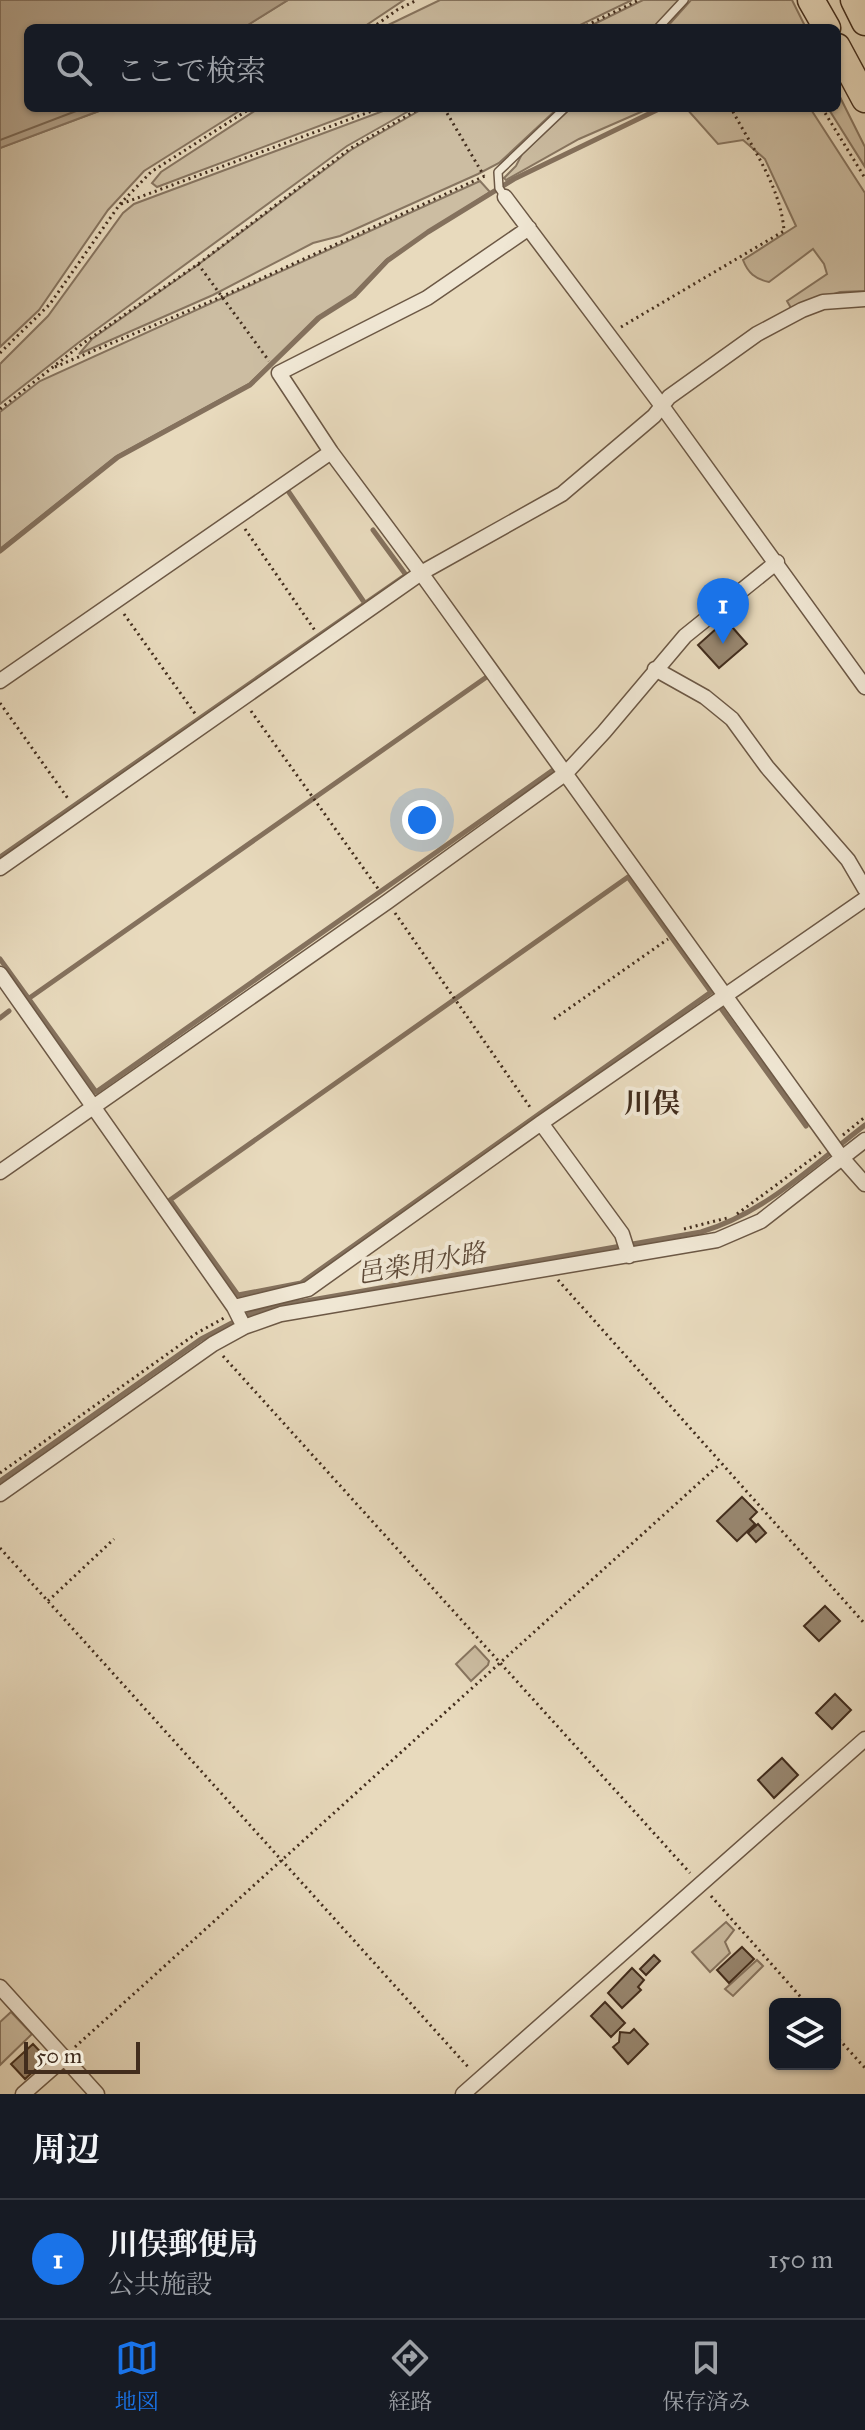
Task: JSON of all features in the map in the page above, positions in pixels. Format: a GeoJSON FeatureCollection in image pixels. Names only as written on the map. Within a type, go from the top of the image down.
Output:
{"type":"FeatureCollection","features":[{"type":"Feature","properties":{"kind":"highway"},"geometry":{"type":"LineString","coordinates":[[811,0],[825,24]]}},
{"type":"Feature","properties":{"kind":"highway"},"geometry":{"type":"LineString","coordinates":[[854,0],[865,22]]}},
{"type":"Feature","properties":{"kind":"highway"},"geometry":{"type":"LineString","coordinates":[[841,54],[865,99]]}},
{"type":"Feature","properties":{"kind":"street"},"geometry":{"type":"LineString","coordinates":[[505,197],[777,562],[865,687]]}},
{"type":"Feature","properties":{"kind":"street"},"geometry":{"type":"LineString","coordinates":[[529,228],[427,298],[279,373],[331,452],[842,1158],[865,1184]]}},
{"type":"Feature","properties":{"kind":"street"},"geometry":{"type":"LineString","coordinates":[[0,868],[421,573],[562,494],[669,397],[757,334],[823,302],[865,299]]}},
{"type":"Feature","properties":{"kind":"street"},"geometry":{"type":"LineString","coordinates":[[0,681],[331,452]]}},
{"type":"Feature","properties":{"kind":"street"},"geometry":{"type":"LineString","coordinates":[[0,1172],[566,773],[685,636],[777,562]]}},
{"type":"Feature","properties":{"kind":"street"},"geometry":{"type":"LineString","coordinates":[[655,669],[705,697],[732,719],[767,767],[848,860],[865,889]]}},
{"type":"Feature","properties":{"kind":"street"},"geometry":{"type":"LineString","coordinates":[[236,1309],[308,1289],[865,899]]}},
{"type":"Feature","properties":{"kind":"street"},"geometry":{"type":"LineString","coordinates":[[0,974],[236,1309],[244,1327]]}},
{"type":"Feature","properties":{"kind":"street"},"geometry":{"type":"LineString","coordinates":[[541,1123],[622,1234],[629,1256]]}},
{"type":"Feature","properties":{"kind":"street"},"geometry":{"type":"LineString","coordinates":[[0,1494],[213,1344],[244,1327],[281,1314],[717,1240],[761,1221],[865,1140]]}},
{"type":"Feature","properties":{"kind":"street"},"geometry":{"type":"LineString","coordinates":[[463,2094],[865,1739]]}},
{"type":"Feature","properties":{"kind":"street"},"geometry":{"type":"LineString","coordinates":[[0,1987],[97,2094]]}},
{"type":"Feature","properties":{"kind":"street"},"geometry":{"type":"LineString","coordinates":[[23,2094],[64,2058]]}},
{"type":"Feature","properties":{"kind":"lane"},"geometry":{"type":"LineString","coordinates":[[662,24],[684,0]]}},
{"type":"Feature","properties":{"kind":"lane"},"geometry":{"type":"LineString","coordinates":[[505,197],[499,188],[498,172],[561,112]]}},
{"type":"Feature","properties":{"kind":"path"},"geometry":{"type":"LineString","coordinates":[[378,24],[417,0]]}},
{"type":"Feature","properties":{"kind":"path"},"geometry":{"type":"LineString","coordinates":[[589,24],[639,0]]}},
{"type":"Feature","properties":{"kind":"path"},"geometry":{"type":"LineString","coordinates":[[0,353],[50,304],[120,204],[151,172],[245,112]]}},
{"type":"Feature","properties":{"kind":"path"},"geometry":{"type":"LineString","coordinates":[[120,204],[369,112]]}},
{"type":"Feature","properties":{"kind":"path"},"geometry":{"type":"LineString","coordinates":[[0,409],[82,344],[198,264],[351,148],[413,112]]}},
{"type":"Feature","properties":{"kind":"path"},"geometry":{"type":"LineString","coordinates":[[446,112],[484,176]]}},
{"type":"Feature","properties":{"kind":"path"},"geometry":{"type":"LineString","coordinates":[[609,334],[784,231],[783,214],[766,173],[733,112]]}},
{"type":"Feature","properties":{"kind":"path"},"geometry":{"type":"LineString","coordinates":[[824,112],[865,178]]}},
{"type":"Feature","properties":{"kind":"path"},"geometry":{"type":"LineString","coordinates":[[51,369],[221,297],[498,172]]}},
{"type":"Feature","properties":{"kind":"path"},"geometry":{"type":"LineString","coordinates":[[198,264],[273,367]]}},
{"type":"Feature","properties":{"kind":"path"},"geometry":{"type":"LineString","coordinates":[[237,517],[323,641]]}},
{"type":"Feature","properties":{"kind":"path"},"geometry":{"type":"LineString","coordinates":[[115,601],[203,725]]}},
{"type":"Feature","properties":{"kind":"path"},"geometry":{"type":"LineString","coordinates":[[0,703],[78,813]]}},
{"type":"Feature","properties":{"kind":"path"},"geometry":{"type":"LineString","coordinates":[[554,1019],[679,931]]}},
{"type":"Feature","properties":{"kind":"path"},"geometry":{"type":"LineString","coordinates":[[681,1230],[709,1224],[750,1207],[865,1117]]}},
{"type":"Feature","properties":{"kind":"path"},"geometry":{"type":"LineString","coordinates":[[547,1268],[865,1624]]}},
{"type":"Feature","properties":{"kind":"path"},"geometry":{"type":"LineString","coordinates":[[0,1473],[197,1333],[236,1309]]}},
{"type":"Feature","properties":{"kind":"path"},"geometry":{"type":"LineString","coordinates":[[213,1344],[802,1998]]}},
{"type":"Feature","properties":{"kind":"path"},"geometry":{"type":"LineString","coordinates":[[64,2058],[720,1464]]}},
{"type":"Feature","properties":{"kind":"path"},"geometry":{"type":"LineString","coordinates":[[48,1601],[114,1539]]}},
{"type":"Feature","properties":{"kind":"path"},"geometry":{"type":"LineString","coordinates":[[0,1548],[479,2080]]}},
{"type":"Feature","properties":{"kind":"path"},"geometry":{"type":"LineString","coordinates":[[841,2042],[865,2068]]}},
{"type":"Feature","properties":{"kind":"shaded area"},"geometry":{"type":"Polygon","coordinates":[[[288,0],[404,0],[368,24],[249,24],[288,0]]]}},
{"type":"Feature","properties":{"kind":"shaded area"},"geometry":{"type":"Polygon","coordinates":[[[440,0],[632,0],[582,24],[390,24],[440,0]]]}},
{"type":"Feature","properties":{"kind":"shaded area"},"geometry":{"type":"Polygon","coordinates":[[[643,0],[681,0],[658,24],[594,24],[643,0]]]}},
{"type":"Feature","properties":{"kind":"shaded area"},"geometry":{"type":"Polygon","coordinates":[[[691,0],[792,0],[804,24],[670,24],[691,0]]]}},
{"type":"Feature","properties":{"kind":"shaded area"},"geometry":{"type":"Polygon","coordinates":[[[841,99],[865,147],[865,167],[831,112],[841,112],[841,99]]]}},
{"type":"Feature","properties":{"kind":"shaded area"},"geometry":{"type":"Polygon","coordinates":[[[96,112],[238,112],[144,171],[108,210],[39,310],[0,347],[0,148],[96,112]]]}},
{"type":"Feature","properties":{"kind":"shaded area"},"geometry":{"type":"Polygon","coordinates":[[[253,112],[356,112],[157,187],[152,183],[161,172],[253,112]]]}},
{"type":"Feature","properties":{"kind":"shaded area"},"geometry":{"type":"Polygon","coordinates":[[[380,112],[407,112],[347,146],[78,343],[0,404],[0,364],[48,316],[123,213],[134,204],[380,112]]]}},
{"type":"Feature","properties":{"kind":"shaded area"},"geometry":{"type":"Polygon","coordinates":[[[417,112],[554,112],[499,163],[478,174],[340,236],[313,243],[213,295],[79,354],[92,339],[195,267],[351,150],[417,112]]]}},
{"type":"Feature","properties":{"kind":"shaded area"},"geometry":{"type":"Polygon","coordinates":[[[567,112],[641,112],[579,139],[506,180],[504,178],[522,154],[567,112]]]}},
{"type":"Feature","properties":{"kind":"shaded area"},"geometry":{"type":"Polygon","coordinates":[[[690,112],[813,112],[865,193],[865,291],[840,292],[791,308],[787,301],[827,274],[813,249],[769,282],[750,272],[743,260],[796,226],[765,159],[743,140],[718,144],[690,112]]]}},
{"type":"Feature","properties":{"kind":"shaded area"},"geometry":{"type":"Polygon","coordinates":[[[480,181],[490,192],[387,259],[353,294],[317,317],[249,384],[115,457],[0,549],[0,412],[40,381],[480,181]]]}},
{"type":"Feature","properties":{"kind":"shaded area"},"geometry":{"type":"Polygon","coordinates":[[[475,1646],[489,1661],[471,1681],[456,1664],[475,1646]]]}},
{"type":"Feature","properties":{"kind":"shaded area"},"geometry":{"type":"Polygon","coordinates":[[[726,1922],[734,1930],[725,1942],[730,1953],[710,1972],[692,1952],[726,1922]]]}},
{"type":"Feature","properties":{"kind":"shaded area"},"geometry":{"type":"Polygon","coordinates":[[[757,1960],[763,1966],[733,1996],[725,1989],[757,1960]]]}},
{"type":"Feature","properties":{"kind":"shaded area"},"geometry":{"type":"Polygon","coordinates":[[[11,2012],[32,2034],[0,2065],[0,2022],[11,2012]]]}},
{"type":"Feature","properties":{"kind":"water"},"geometry":{"type":"Polygon","coordinates":[[[0,0],[288,0],[249,24],[24,24],[24,112],[96,112],[0,148],[0,0]]]}},
{"type":"Feature","properties":{"kind":"building"},"geometry":{"type":"Polygon","coordinates":[[[726,620],[747,644],[719,668],[698,645],[726,620]]]}},
{"type":"Feature","properties":{"kind":"building"},"geometry":{"type":"Polygon","coordinates":[[[742,1497],[757,1512],[750,1519],[755,1524],[737,1541],[717,1521],[742,1497]]]}},
{"type":"Feature","properties":{"kind":"building"},"geometry":{"type":"Polygon","coordinates":[[[758,1524],[766,1533],[756,1542],[748,1533],[758,1524]]]}},
{"type":"Feature","properties":{"kind":"building"},"geometry":{"type":"Polygon","coordinates":[[[825,1606],[840,1621],[819,1641],[804,1626],[825,1606]]]}},
{"type":"Feature","properties":{"kind":"building"},"geometry":{"type":"Polygon","coordinates":[[[835,1694],[851,1710],[832,1729],[816,1713],[835,1694]]]}},
{"type":"Feature","properties":{"kind":"building"},"geometry":{"type":"Polygon","coordinates":[[[782,1758],[798,1775],[774,1798],[758,1780],[782,1758]]]}},
{"type":"Feature","properties":{"kind":"building"},"geometry":{"type":"Polygon","coordinates":[[[742,1947],[754,1959],[729,1983],[717,1970],[742,1947]]]}},
{"type":"Feature","properties":{"kind":"building"},"geometry":{"type":"Polygon","coordinates":[[[654,1955],[660,1961],[646,1975],[640,1969],[654,1955]]]}},
{"type":"Feature","properties":{"kind":"building"},"geometry":{"type":"Polygon","coordinates":[[[632,1968],[644,1980],[638,1987],[641,1990],[622,2008],[608,1993],[632,1968]]]}},
{"type":"Feature","properties":{"kind":"building"},"geometry":{"type":"Polygon","coordinates":[[[605,2002],[625,2023],[611,2037],[591,2016],[605,2002]]]}},
{"type":"Feature","properties":{"kind":"building"},"geometry":{"type":"Polygon","coordinates":[[[634,2029],[648,2044],[628,2064],[613,2047],[619,2042],[620,2032],[630,2033],[634,2029]]]}},
{"type":"Feature","properties":{"kind":"building"},"geometry":{"type":"Polygon","coordinates":[[[33,2044],[47,2059],[25,2079],[11,2064],[33,2044]]]}},
{"type":"Feature","properties":{"kind":"waterway"},"geometry":{"type":"LineString","coordinates":[[0,551],[118,457],[250,385],[319,318],[354,296],[387,261],[428,232],[514,179],[653,112]]}},
{"type":"Feature","properties":{"kind":"waterway"},"geometry":{"type":"LineString","coordinates":[[284,485],[364,602]]}},
{"type":"Feature","properties":{"kind":"waterway"},"geometry":{"type":"LineString","coordinates":[[0,857],[406,575],[373,530]]}},
{"type":"Feature","properties":{"kind":"waterway"},"geometry":{"type":"LineString","coordinates":[[28,999],[488,676]]}},
{"type":"Feature","properties":{"kind":"waterway"},"geometry":{"type":"LineString","coordinates":[[0,959],[96,1092],[553,770]]}},
{"type":"Feature","properties":{"kind":"waterway"},"geometry":{"type":"LineString","coordinates":[[628,877],[711,992],[301,1283],[238,1295],[170,1200],[628,877]]}},
{"type":"Feature","properties":{"kind":"waterway"},"geometry":{"type":"LineString","coordinates":[[720,1007],[806,1126]]}},
{"type":"Feature","properties":{"kind":"waterway"},"geometry":{"type":"LineString","coordinates":[[0,1018],[9,1011]]}},
{"type":"Feature","properties":{"kind":"waterway","name":"邑楽用水路"},"geometry":{"type":"LineString","coordinates":[[0,1481],[201,1339],[249,1314],[277,1306],[701,1232],[724,1224],[767,1200],[865,1125]]}},
{"type":"Feature","properties":{"kind":"place","name":"川俣郵便局"},"geometry":{"type":"Point","coordinates":[723,644]}},
{"type":"Feature","properties":{"kind":"district","name":"川俣"},"geometry":{"type":"Point","coordinates":[652,1103]}}]}
